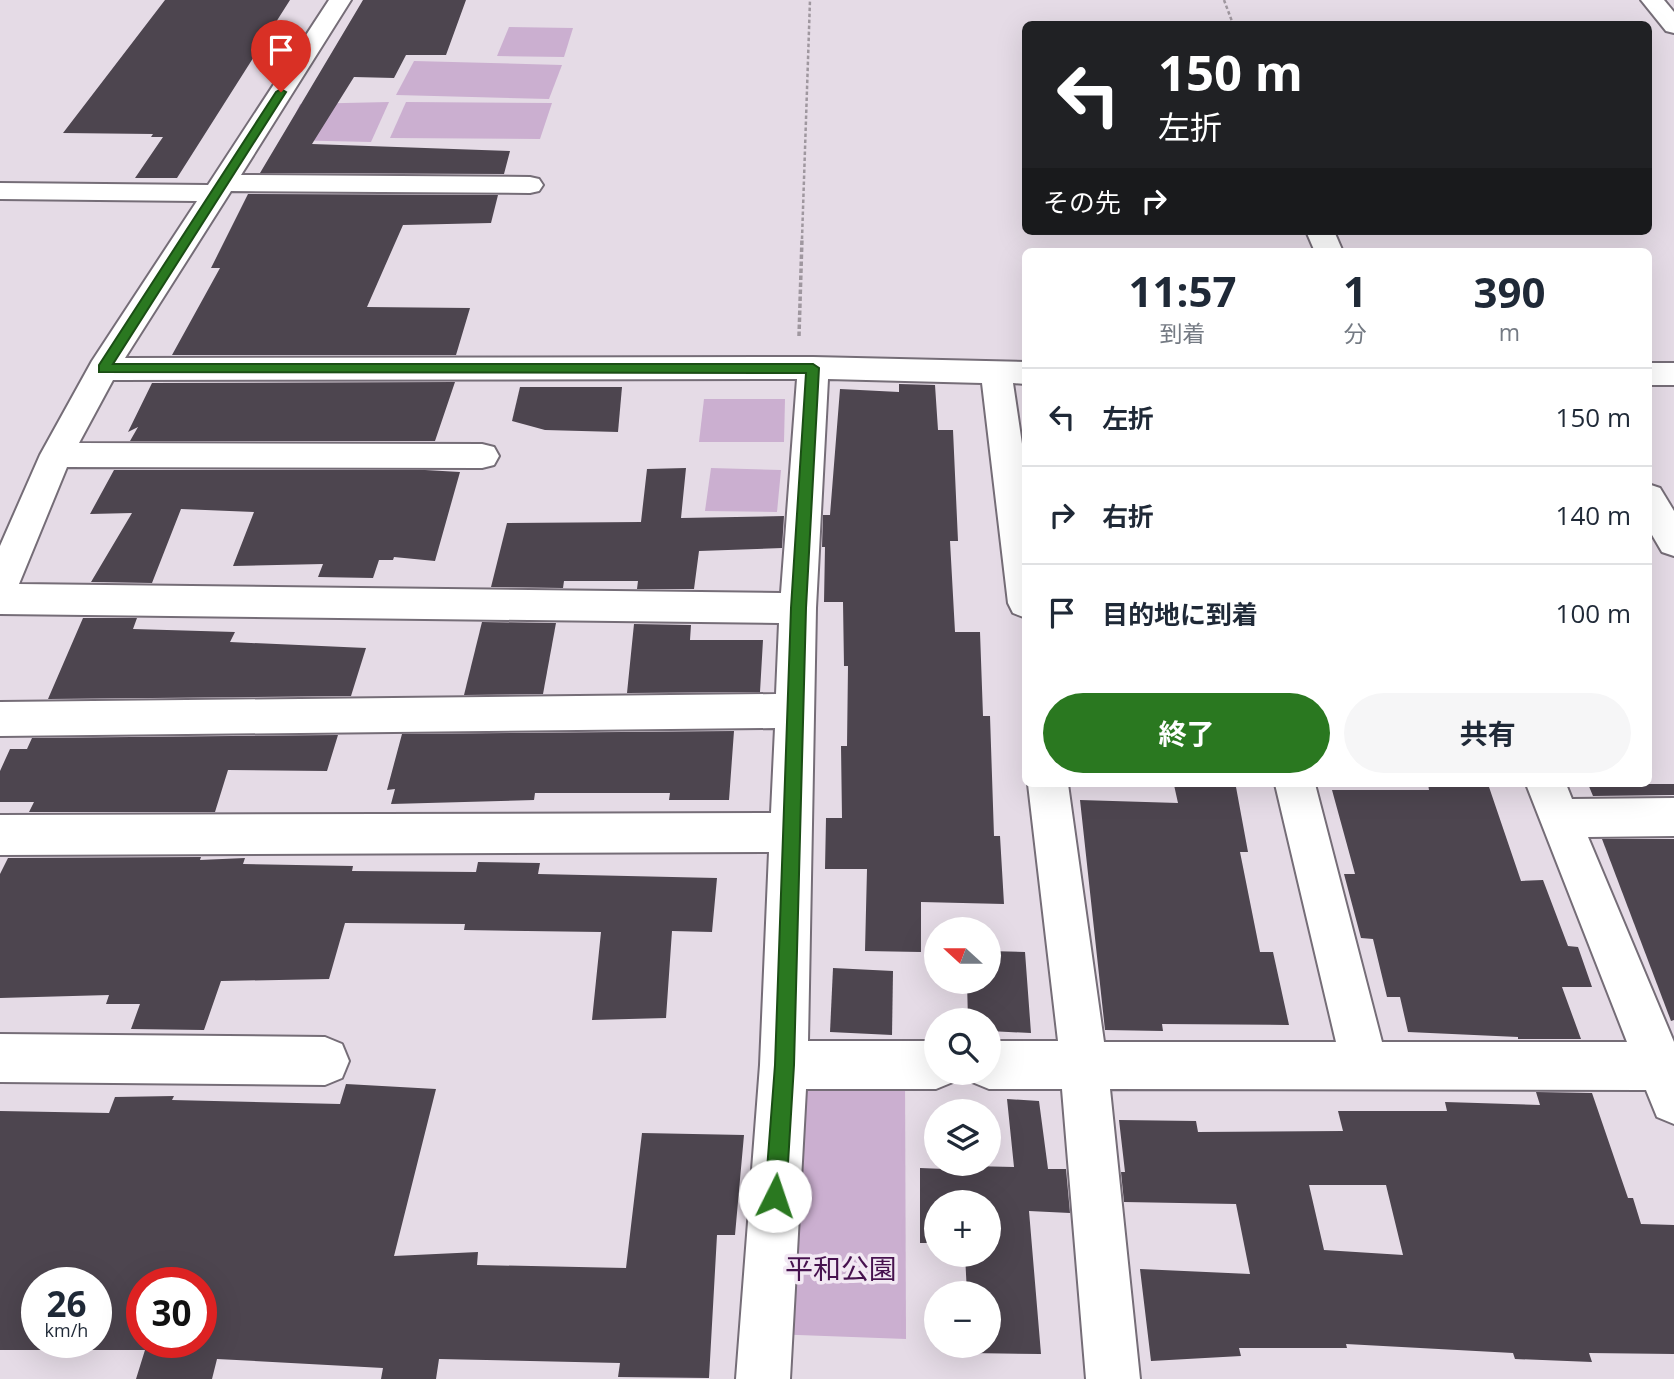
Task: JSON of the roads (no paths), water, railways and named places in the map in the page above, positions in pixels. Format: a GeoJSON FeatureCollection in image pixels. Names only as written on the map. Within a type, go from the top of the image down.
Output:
{"type":"FeatureCollection","features":[{"type":"Feature","properties":{"kind":"street"},"geometry":{"type":"LineString","coordinates":[[0,587],[56,456],[103,369],[340,0]]}},
{"type":"Feature","properties":{"kind":"street"},"geometry":{"type":"LineString","coordinates":[[1652,0],[1674,26]]}},
{"type":"Feature","properties":{"kind":"street"},"geometry":{"type":"LineString","coordinates":[[0,191],[530,185]]}},
{"type":"Feature","properties":{"kind":"street"},"geometry":{"type":"LineString","coordinates":[[103,369],[805,368],[1011,372],[1022,541]]}},
{"type":"Feature","properties":{"kind":"street"},"geometry":{"type":"LineString","coordinates":[[763,1379],[784,1065],[805,368]]}},
{"type":"Feature","properties":{"kind":"street"},"geometry":{"type":"LineString","coordinates":[[1652,374],[1674,374]]}},
{"type":"Feature","properties":{"kind":"street"},"geometry":{"type":"LineString","coordinates":[[56,456],[482,456]]}},
{"type":"Feature","properties":{"kind":"street"},"geometry":{"type":"LineString","coordinates":[[1652,503],[1674,542]]}},
{"type":"Feature","properties":{"kind":"street"},"geometry":{"type":"LineString","coordinates":[[0,599],[798,608]]}},
{"type":"Feature","properties":{"kind":"street"},"geometry":{"type":"LineString","coordinates":[[0,719],[795,711]]}},
{"type":"Feature","properties":{"kind":"street"},"geometry":{"type":"LineString","coordinates":[[1048,787],[1084,1065],[1113,1379]]}},
{"type":"Feature","properties":{"kind":"street"},"geometry":{"type":"LineString","coordinates":[[1297,787],[1365,1066]]}},
{"type":"Feature","properties":{"kind":"street"},"geometry":{"type":"LineString","coordinates":[[1001,1065],[1365,1066],[1669,1077],[1553,801]]}},
{"type":"Feature","properties":{"kind":"street"},"geometry":{"type":"LineString","coordinates":[[1553,801],[1674,817]]}},
{"type":"Feature","properties":{"kind":"street"},"geometry":{"type":"LineString","coordinates":[[0,835],[791,832]]}},
{"type":"Feature","properties":{"kind":"street"},"geometry":{"type":"LineString","coordinates":[[0,1058],[325,1061]]}},
{"type":"Feature","properties":{"kind":"street"},"geometry":{"type":"LineString","coordinates":[[784,1065],[924,1065]]}},
{"type":"Feature","properties":{"kind":"park label","name":"平和公園"},"geometry":{"type":"Point","coordinates":[841,1268]}}]}
